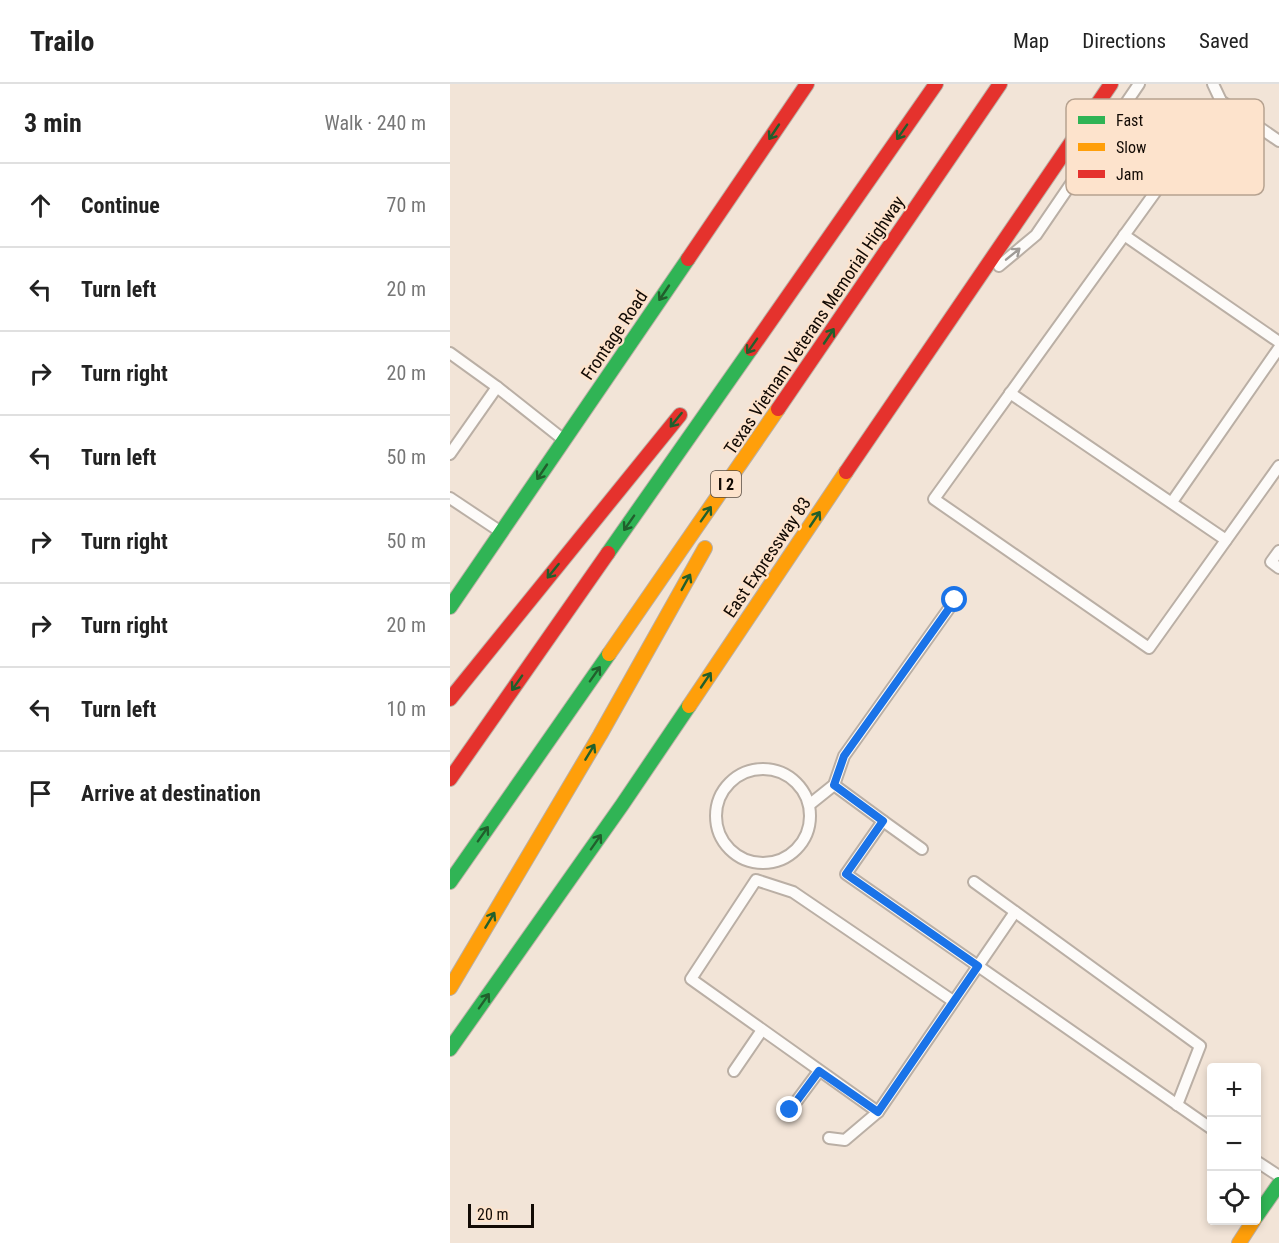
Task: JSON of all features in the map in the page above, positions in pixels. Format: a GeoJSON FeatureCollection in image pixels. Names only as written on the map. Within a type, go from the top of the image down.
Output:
{"type":"FeatureCollection","features":[{"type":"Feature","properties":{"kind":"main road","name":"Frontage Road"},"geometry":{"type":"LineString","coordinates":[[450,607],[807,84]]}},
{"type":"Feature","properties":{"kind":"main road","name":"Texas Vietnam Veterans Memorial Highway"},"geometry":{"type":"LineString","coordinates":[[450,779],[936,84]]}},
{"type":"Feature","properties":{"kind":"main road","name":"Texas Vietnam Veterans Memorial Highway"},"geometry":{"type":"LineString","coordinates":[[450,882],[805,371],[1000,84]]}},
{"type":"Feature","properties":{"kind":"main road","name":"East Expressway 83"},"geometry":{"type":"LineString","coordinates":[[1101,99],[1111,84]]}},
{"type":"Feature","properties":{"kind":"main road","name":"East Expressway 83"},"geometry":{"type":"LineString","coordinates":[[450,1049],[622,805],[1066,149]]}},
{"type":"Feature","properties":{"kind":"main road"},"geometry":{"type":"LineString","coordinates":[[739,341],[858,195]]}},
{"type":"Feature","properties":{"kind":"main road"},"geometry":{"type":"LineString","coordinates":[[734,496],[805,371]]}},
{"type":"Feature","properties":{"kind":"main road"},"geometry":{"type":"LineString","coordinates":[[450,699],[687,405]]}},
{"type":"Feature","properties":{"kind":"main road"},"geometry":{"type":"LineString","coordinates":[[450,988],[600,735],[711,537]]}},
{"type":"Feature","properties":{"kind":"main road"},"geometry":{"type":"LineString","coordinates":[[1261,1210],[1279,1184]]}},
{"type":"Feature","properties":{"kind":"main road"},"geometry":{"type":"LineString","coordinates":[[1239,1243],[1251,1225]]}},
{"type":"Feature","properties":{"kind":"lane"},"geometry":{"type":"LineString","coordinates":[[1129,99],[1139,84]]}},
{"type":"Feature","properties":{"kind":"lane"},"geometry":{"type":"LineString","coordinates":[[1213,84],[1220,99]]}},
{"type":"Feature","properties":{"kind":"lane"},"geometry":{"type":"LineString","coordinates":[[1264,131],[1279,141]]}},
{"type":"Feature","properties":{"kind":"lane"},"geometry":{"type":"LineString","coordinates":[[968,291],[1036,235],[1066,191]]}},
{"type":"Feature","properties":{"kind":"lane"},"geometry":{"type":"LineString","coordinates":[[1153,195],[934,499],[1149,648],[1279,466]]}},
{"type":"Feature","properties":{"kind":"lane"},"geometry":{"type":"LineString","coordinates":[[1124,235],[1279,342]]}},
{"type":"Feature","properties":{"kind":"lane"},"geometry":{"type":"LineString","coordinates":[[1172,502],[1279,348]]}},
{"type":"Feature","properties":{"kind":"lane"},"geometry":{"type":"LineString","coordinates":[[450,353],[564,440]]}},
{"type":"Feature","properties":{"kind":"lane"},"geometry":{"type":"LineString","coordinates":[[450,454],[497,387]]}},
{"type":"Feature","properties":{"kind":"lane"},"geometry":{"type":"LineString","coordinates":[[1010,393],[1226,540]]}},
{"type":"Feature","properties":{"kind":"lane"},"geometry":{"type":"LineString","coordinates":[[450,498],[501,532]]}},
{"type":"Feature","properties":{"kind":"lane"},"geometry":{"type":"LineString","coordinates":[[1279,551],[1271,562],[1279,568]]}},
{"type":"Feature","properties":{"kind":"lane"},"geometry":{"type":"LineString","coordinates":[[809,805],[834,785],[844,756],[955,600]]}},
{"type":"Feature","properties":{"kind":"lane"},"geometry":{"type":"LineString","coordinates":[[763,768],[778,771],[792,778],[803,790],[809,805],[810,820],[807,835],[798,848],[786,857],[759,863],[742,858],[729,849],[720,836],[717,806],[723,791],[733,779],[747,771],[763,768]]}},
{"type":"Feature","properties":{"kind":"lane"},"geometry":{"type":"LineString","coordinates":[[834,785],[922,849]]}},
{"type":"Feature","properties":{"kind":"lane"},"geometry":{"type":"LineString","coordinates":[[883,821],[846,874],[1207,1126]]}},
{"type":"Feature","properties":{"kind":"lane"},"geometry":{"type":"LineString","coordinates":[[759,863],[756,880],[691,979],[878,1112]]}},
{"type":"Feature","properties":{"kind":"lane"},"geometry":{"type":"LineString","coordinates":[[756,880],[793,892],[953,1001]]}},
{"type":"Feature","properties":{"kind":"lane"},"geometry":{"type":"LineString","coordinates":[[974,882],[1200,1046],[1177,1105]]}},
{"type":"Feature","properties":{"kind":"lane"},"geometry":{"type":"LineString","coordinates":[[829,1138],[845,1140],[878,1112],[1015,912]]}},
{"type":"Feature","properties":{"kind":"lane"},"geometry":{"type":"LineString","coordinates":[[734,1071],[762,1030]]}},
{"type":"Feature","properties":{"kind":"lane"},"geometry":{"type":"LineString","coordinates":[[790,1110],[819,1071]]}},
{"type":"Feature","properties":{"kind":"lane"},"geometry":{"type":"LineString","coordinates":[[1261,1164],[1279,1176]]}},
{"type":"Feature","properties":{"kind":"traffic: fast"},"geometry":{"type":"LineString","coordinates":[[450,607],[688,259]]}},
{"type":"Feature","properties":{"kind":"traffic: fast"},"geometry":{"type":"LineString","coordinates":[[608,553],[751,349]]}},
{"type":"Feature","properties":{"kind":"traffic: fast"},"geometry":{"type":"LineString","coordinates":[[450,882],[609,654]]}},
{"type":"Feature","properties":{"kind":"traffic: fast"},"geometry":{"type":"LineString","coordinates":[[450,1049],[689,706]]}},
{"type":"Feature","properties":{"kind":"traffic: fast"},"geometry":{"type":"LineString","coordinates":[[1261,1210],[1279,1184]]}},
{"type":"Feature","properties":{"kind":"traffic: slow"},"geometry":{"type":"LineString","coordinates":[[609,654],[778,409]]}},
{"type":"Feature","properties":{"kind":"traffic: slow"},"geometry":{"type":"LineString","coordinates":[[689,706],[846,472]]}},
{"type":"Feature","properties":{"kind":"traffic: slow"},"geometry":{"type":"LineString","coordinates":[[450,988],[600,735],[705,548]]}},
{"type":"Feature","properties":{"kind":"traffic: slow"},"geometry":{"type":"LineString","coordinates":[[1239,1243],[1251,1225]]}},
{"type":"Feature","properties":{"kind":"traffic: jam"},"geometry":{"type":"LineString","coordinates":[[688,259],[807,84]]}},
{"type":"Feature","properties":{"kind":"traffic: jam"},"geometry":{"type":"LineString","coordinates":[[751,349],[936,84]]}},
{"type":"Feature","properties":{"kind":"traffic: jam"},"geometry":{"type":"LineString","coordinates":[[778,409],[1000,84]]}},
{"type":"Feature","properties":{"kind":"traffic: jam"},"geometry":{"type":"LineString","coordinates":[[1101,99],[1111,84]]}},
{"type":"Feature","properties":{"kind":"traffic: jam"},"geometry":{"type":"LineString","coordinates":[[846,472],[1066,150]]}},
{"type":"Feature","properties":{"kind":"traffic: jam"},"geometry":{"type":"LineString","coordinates":[[450,699],[680,415]]}},
{"type":"Feature","properties":{"kind":"traffic: jam"},"geometry":{"type":"LineString","coordinates":[[450,779],[608,553]]}},
{"type":"Feature","properties":{"kind":"route"},"geometry":{"type":"LineString","coordinates":[[790,1110],[819,1071],[878,1112],[978,966],[846,874],[883,821],[834,785],[844,756],[955,600]]}}]}
